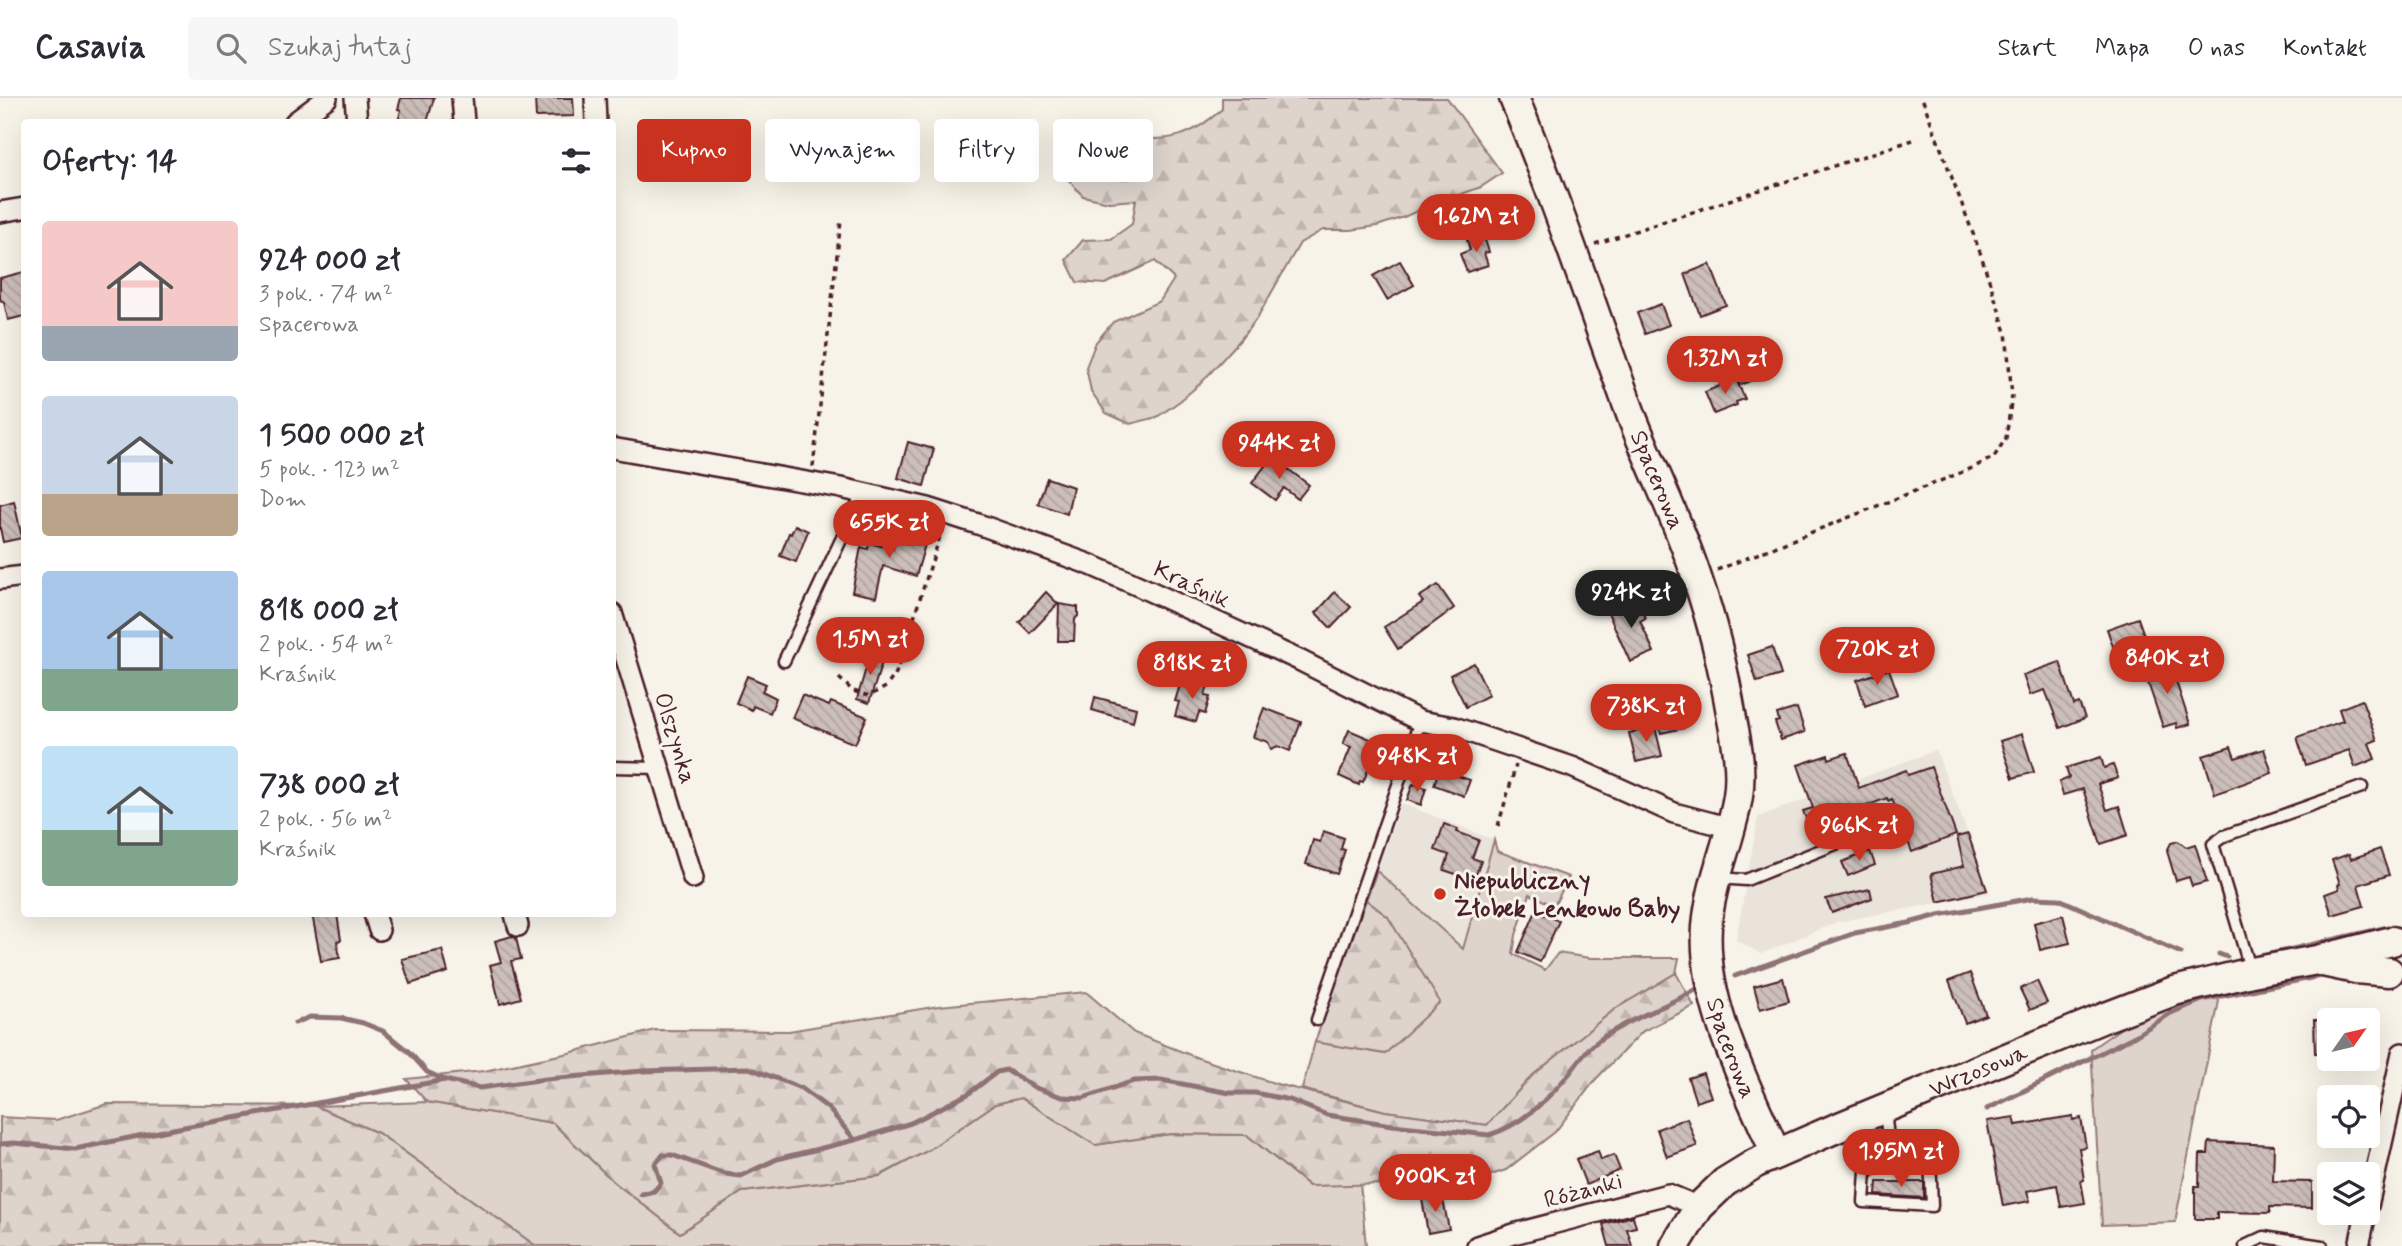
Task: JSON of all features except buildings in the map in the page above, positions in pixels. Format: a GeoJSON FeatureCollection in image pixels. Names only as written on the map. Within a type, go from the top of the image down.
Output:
{"type":"FeatureCollection","features":[{"type":"Feature","properties":{"kind":"street"},"geometry":{"type":"LineString","coordinates":[[299,119],[327,98]]}},
{"type":"Feature","properties":{"kind":"street"},"geometry":{"type":"LineString","coordinates":[[355,98],[357,119]]}},
{"type":"Feature","properties":{"kind":"street"},"geometry":{"type":"LineString","coordinates":[[462,98],[464,119]]}},
{"type":"Feature","properties":{"kind":"street"},"geometry":{"type":"LineString","coordinates":[[595,98],[596,119]]}},
{"type":"Feature","properties":{"kind":"street","name":"Spacerowa"},"geometry":{"type":"LineString","coordinates":[[1514,98],[1546,174],[1643,445],[1697,577],[1718,648],[1740,766],[1731,828],[1707,923],[1706,946],[1711,982],[1729,1042],[1776,1154]]}},
{"type":"Feature","properties":{"kind":"street"},"geometry":{"type":"LineString","coordinates":[[0,212],[21,208]]}},
{"type":"Feature","properties":{"kind":"street","name":"Kraśnik"},"geometry":{"type":"LineString","coordinates":[[616,449],[863,493],[947,514],[1091,565],[1299,660],[1420,721],[1454,727],[1572,767],[1674,813],[1731,828]]}},
{"type":"Feature","properties":{"kind":"street"},"geometry":{"type":"LineString","coordinates":[[0,579],[21,576]]}},
{"type":"Feature","properties":{"kind":"street","name":"Olszynka"},"geometry":{"type":"LineString","coordinates":[[616,626],[693,878]]}},
{"type":"Feature","properties":{"kind":"street"},"geometry":{"type":"LineString","coordinates":[[2396,977],[2386,956],[2397,938]]}},
{"type":"Feature","properties":{"kind":"street","name":"Wrzosowa"},"geometry":{"type":"LineString","coordinates":[[1675,1246],[1699,1207],[1725,1182],[1776,1154],[2175,991],[2316,960],[2397,938]]}},
{"type":"Feature","properties":{"kind":"street","name":"Wrzosowa"},"geometry":{"type":"LineString","coordinates":[[2316,960],[2396,977]]}},
{"type":"Feature","properties":{"kind":"street"},"geometry":{"type":"LineString","coordinates":[[2378,1162],[2402,1054]]}},
{"type":"Feature","properties":{"kind":"street","name":"Różanki"},"geometry":{"type":"LineString","coordinates":[[1478,1246],[1517,1233],[1668,1194],[1699,1207]]}},
{"type":"Feature","properties":{"kind":"street"},"geometry":{"type":"LineString","coordinates":[[2359,1246],[2363,1225]]}},
{"type":"Feature","properties":{"kind":"lane"},"geometry":{"type":"LineString","coordinates":[[784,661],[863,493]]}},
{"type":"Feature","properties":{"kind":"lane"},"geometry":{"type":"LineString","coordinates":[[1317,1020],[1420,721]]}},
{"type":"Feature","properties":{"kind":"lane"},"geometry":{"type":"LineString","coordinates":[[616,767],[659,768]]}},
{"type":"Feature","properties":{"kind":"lane"},"geometry":{"type":"LineString","coordinates":[[2252,972],[2213,844],[2224,836],[2362,787]]}},
{"type":"Feature","properties":{"kind":"lane"},"geometry":{"type":"LineString","coordinates":[[1717,878],[1746,880],[1883,825]]}},
{"type":"Feature","properties":{"kind":"lane"},"geometry":{"type":"LineString","coordinates":[[1881,1110],[1886,1120],[1891,1163]]}},
{"type":"Feature","properties":{"kind":"lane"},"geometry":{"type":"LineString","coordinates":[[1930,1156],[1932,1206],[1864,1202],[1866,1171],[1891,1163],[1930,1156]]}},
{"type":"Feature","properties":{"kind":"lane"},"geometry":{"type":"LineString","coordinates":[[2245,1246],[2264,1237],[2295,1244],[2322,1246]]}},
{"type":"Feature","properties":{"kind":"path"},"geometry":{"type":"LineString","coordinates":[[1697,577],[1970,469],[1994,457],[2006,438],[2011,396],[2006,332],[1981,255],[1922,98]]}},
{"type":"Feature","properties":{"kind":"path"},"geometry":{"type":"LineString","coordinates":[[1573,251],[1913,140]]}},
{"type":"Feature","properties":{"kind":"path"},"geometry":{"type":"LineString","coordinates":[[812,483],[841,220]]}},
{"type":"Feature","properties":{"kind":"path"},"geometry":{"type":"LineString","coordinates":[[839,678],[853,691],[869,696],[886,687],[896,673],[947,514]]}},
{"type":"Feature","properties":{"kind":"path"},"geometry":{"type":"LineString","coordinates":[[1499,826],[1521,750]]}},
{"type":"Feature","properties":{"kind":"shaded area"},"geometry":{"type":"Polygon","coordinates":[[[1936,750],[1990,893],[1837,922],[1761,954],[1736,940],[1758,817],[1936,750]]]}},
{"type":"Feature","properties":{"kind":"shaded area","name":"Niepubliczny Żłobek Lenkowo Baby"},"geometry":{"type":"Polygon","coordinates":[[[1401,803],[1494,840],[1463,949],[1377,871],[1401,803]]]}},
{"type":"Feature","properties":{"kind":"green space"},"geometry":{"type":"Polygon","coordinates":[[[1222,98],[1447,98],[1502,173],[1481,187],[1404,217],[1377,226],[1323,230],[1300,243],[1257,318],[1202,382],[1157,417],[1130,424],[1106,413],[1091,391],[1086,367],[1096,342],[1113,322],[1160,301],[1174,279],[1155,261],[1105,284],[1077,282],[1066,260],[1083,240],[1111,239],[1132,224],[1136,200],[1109,202],[1083,196],[1070,182],[1153,182],[1153,139],[1170,138],[1191,131],[1222,109],[1222,98]]]}},
{"type":"Feature","properties":{"kind":"green space"},"geometry":{"type":"Polygon","coordinates":[[[1494,840],[1497,851],[1569,877],[1554,906],[1530,894],[1516,935],[1513,954],[1545,970],[1558,953],[1590,958],[1679,958],[1676,973],[1615,1009],[1532,1076],[1487,1125],[1385,1111],[1302,1089],[1315,1042],[1385,1054],[1388,917],[1366,900],[1377,871],[1463,949],[1494,840]]]}},
{"type":"Feature","properties":{"kind":"green space"},"geometry":{"type":"Polygon","coordinates":[[[1366,900],[1388,917],[1440,1002],[1385,1054],[1315,1042],[1366,900]]]}},
{"type":"Feature","properties":{"kind":"green space"},"geometry":{"type":"Polygon","coordinates":[[[1676,973],[1694,1006],[1643,1031],[1596,1079],[1555,1132],[1506,1170],[1470,1182],[1309,1186],[1247,1135],[1170,1134],[1095,1145],[1021,1098],[995,1104],[927,1151],[879,1176],[742,1192],[680,1233],[614,1182],[553,1123],[427,1102],[406,1079],[484,1071],[569,1053],[655,1030],[789,1031],[939,1006],[1086,992],[1134,1033],[1198,1058],[1277,1084],[1385,1111],[1487,1125],[1532,1076],[1615,1009],[1676,973]]]}},
{"type":"Feature","properties":{"kind":"green space"},"geometry":{"type":"Polygon","coordinates":[[[2213,991],[2219,1001],[2175,1222],[2102,1225],[2091,1049],[2124,1026],[2163,1006],[2213,991]]]}},
{"type":"Feature","properties":{"kind":"green space"},"geometry":{"type":"Polygon","coordinates":[[[1021,1098],[1095,1145],[1170,1134],[1247,1135],[1309,1186],[1360,1183],[1366,1246],[536,1246],[378,1133],[315,1106],[427,1102],[553,1123],[614,1182],[680,1233],[742,1192],[880,1176],[927,1151],[995,1104],[1021,1098]]]}},
{"type":"Feature","properties":{"kind":"green space"},"geometry":{"type":"Polygon","coordinates":[[[107,1104],[315,1106],[378,1133],[536,1246],[0,1246],[0,1117],[56,1120],[107,1104]]]}},
{"type":"Feature","properties":{"kind":"waterway"},"geometry":{"type":"LineString","coordinates":[[1735,976],[1855,933],[2033,898],[2059,899],[2181,953]]}},
{"type":"Feature","properties":{"kind":"waterway"},"geometry":{"type":"LineString","coordinates":[[2257,957],[2388,927]]}},
{"type":"Feature","properties":{"kind":"waterway"},"geometry":{"type":"LineString","coordinates":[[2219,954],[2227,957]]}},
{"type":"Feature","properties":{"kind":"waterway"},"geometry":{"type":"LineString","coordinates":[[1987,1109],[2135,1036],[2171,1013],[2202,1000],[2326,975]]}},
{"type":"Feature","properties":{"kind":"waterway"},"geometry":{"type":"LineString","coordinates":[[641,1194],[654,1191],[661,1183],[655,1164],[663,1155],[672,1155],[725,1174],[741,1176],[777,1159],[911,1123],[968,1094],[997,1072],[1006,1070],[1036,1088],[1062,1097],[1083,1098],[1134,1081],[1161,1080],[1230,1093],[1255,1093],[1290,1100],[1327,1115],[1489,1135],[1512,1125],[1543,1102],[1588,1050],[1602,1038],[1697,989]]}},
{"type":"Feature","properties":{"kind":"waterway"},"geometry":{"type":"LineString","coordinates":[[295,1023],[310,1017],[341,1018],[363,1023],[383,1031],[409,1052],[427,1072],[445,1080],[480,1088],[546,1079],[643,1071],[749,1068],[801,1088],[828,1108],[855,1140]]}},
{"type":"Feature","properties":{"kind":"waterway"},"geometry":{"type":"LineString","coordinates":[[0,1144],[75,1149],[445,1080]]}},
{"type":"Feature","properties":{"kind":"place","name":"Niepubliczny Żłobek Lenkowo Baby"},"geometry":{"type":"Point","coordinates":[1440,894]}}]}
